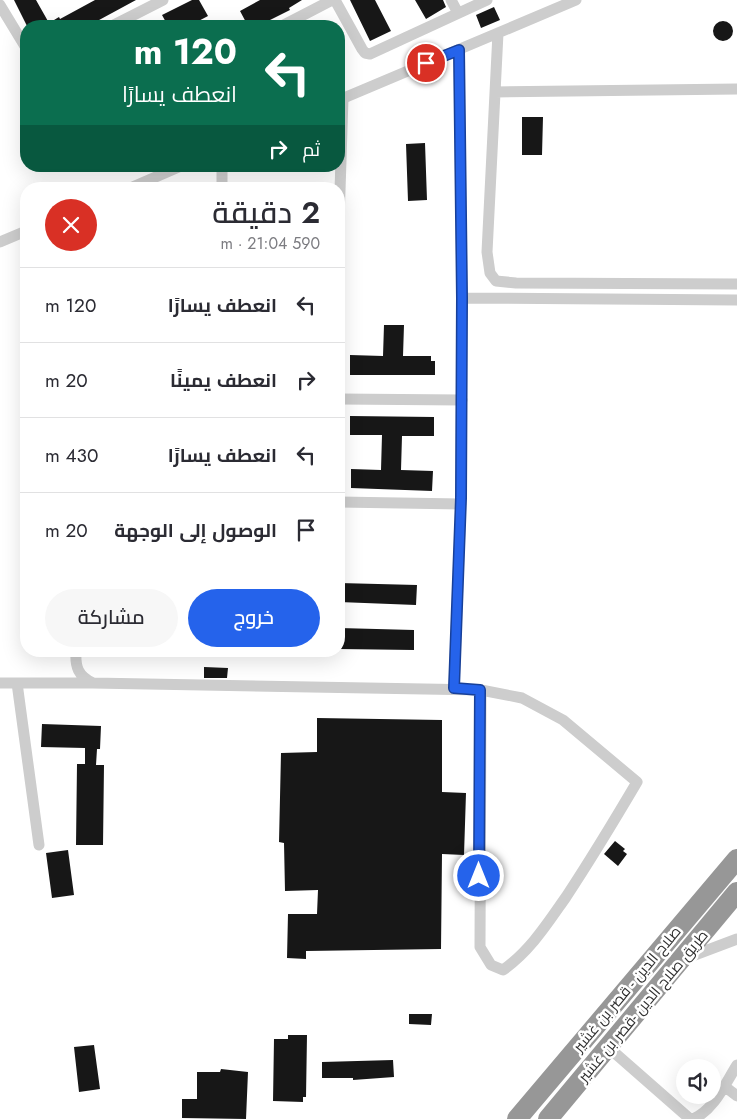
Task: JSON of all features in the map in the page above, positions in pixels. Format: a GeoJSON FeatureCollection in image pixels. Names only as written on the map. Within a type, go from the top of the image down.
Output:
{"type":"FeatureCollection","features":[{"type":"Feature","properties":{"kind":"highway","name":"صلاح الدين - قصر بن غشير"},"geometry":{"type":"LineString","coordinates":[[517,1119],[737,859]]}},
{"type":"Feature","properties":{"kind":"highway","name":"طريق صلاح الدين -قصر بن غشير"},"geometry":{"type":"LineString","coordinates":[[552,1118],[608,1047],[737,892]]}},
{"type":"Feature","properties":{"kind":"street"},"geometry":{"type":"LineString","coordinates":[[124,20],[164,0]]}},
{"type":"Feature","properties":{"kind":"street"},"geometry":{"type":"LineString","coordinates":[[294,20],[333,0],[345,20]]}},
{"type":"Feature","properties":{"kind":"street"},"geometry":{"type":"LineString","coordinates":[[451,0],[458,13]]}},
{"type":"Feature","properties":{"kind":"street"},"geometry":{"type":"LineString","coordinates":[[345,20],[362,49],[365,53],[370,54],[487,0]]}},
{"type":"Feature","properties":{"kind":"street"},"geometry":{"type":"LineString","coordinates":[[345,97],[576,0]]}},
{"type":"Feature","properties":{"kind":"street"},"geometry":{"type":"LineString","coordinates":[[0,5],[20,38]]}},
{"type":"Feature","properties":{"kind":"street"},"geometry":{"type":"LineString","coordinates":[[498,33],[488,252],[490,273],[496,281],[516,284],[737,284]]}},
{"type":"Feature","properties":{"kind":"street"},"geometry":{"type":"LineString","coordinates":[[454,688],[461,504],[462,400],[459,50]]}},
{"type":"Feature","properties":{"kind":"street"},"geometry":{"type":"LineString","coordinates":[[495,92],[737,90]]}},
{"type":"Feature","properties":{"kind":"street"},"geometry":{"type":"LineString","coordinates":[[144,182],[167,172]]}},
{"type":"Feature","properties":{"kind":"street"},"geometry":{"type":"LineString","coordinates":[[0,242],[20,234]]}},
{"type":"Feature","properties":{"kind":"street"},"geometry":{"type":"LineString","coordinates":[[462,298],[737,300]]}},
{"type":"Feature","properties":{"kind":"street"},"geometry":{"type":"LineString","coordinates":[[345,399],[462,400]]}},
{"type":"Feature","properties":{"kind":"street"},"geometry":{"type":"LineString","coordinates":[[345,502],[461,504]]}},
{"type":"Feature","properties":{"kind":"street"},"geometry":{"type":"LineString","coordinates":[[76,657],[79,672],[84,679],[93,683]]}},
{"type":"Feature","properties":{"kind":"street"},"geometry":{"type":"LineString","coordinates":[[0,683],[454,688],[480,690],[522,698],[563,720],[637,782],[589,862],[535,940],[514,962],[503,970],[491,965],[480,947],[480,690]]}},
{"type":"Feature","properties":{"kind":"street"},"geometry":{"type":"LineString","coordinates":[[17,683],[39,845]]}},
{"type":"Feature","properties":{"kind":"street"},"geometry":{"type":"LineString","coordinates":[[682,960],[737,939]]}},
{"type":"Feature","properties":{"kind":"street"},"geometry":{"type":"LineString","coordinates":[[608,1047],[691,1119],[704,1113],[737,1065]]}},
{"type":"Feature","properties":{"kind":"street"},"geometry":{"type":"LineString","coordinates":[[724,1086],[737,1096]]}},
{"type":"Feature","properties":{"kind":"building"},"geometry":{"type":"Polygon","coordinates":[[[14,0],[36,0],[47,20],[24,20],[14,0]]]}},
{"type":"Feature","properties":{"kind":"building"},"geometry":{"type":"Polygon","coordinates":[[[95,0],[136,0],[99,20],[54,20],[59,17],[60,19],[95,0]]]}},
{"type":"Feature","properties":{"kind":"building"},"geometry":{"type":"Polygon","coordinates":[[[192,0],[199,0],[208,16],[200,20],[165,20],[162,15],[192,0]]]}},
{"type":"Feature","properties":{"kind":"building"},"geometry":{"type":"Polygon","coordinates":[[[260,0],[302,0],[289,8],[290,10],[270,20],[245,20],[240,11],[260,0]]]}},
{"type":"Feature","properties":{"kind":"building"},"geometry":{"type":"Polygon","coordinates":[[[350,0],[375,0],[391,31],[370,41],[350,0]]]}},
{"type":"Feature","properties":{"kind":"building"},"geometry":{"type":"Polygon","coordinates":[[[415,0],[443,0],[446,7],[426,19],[415,0]]]}},
{"type":"Feature","properties":{"kind":"building"},"geometry":{"type":"Polygon","coordinates":[[[494,7],[500,20],[481,28],[476,15],[494,7]]]}},
{"type":"Feature","properties":{"kind":"building"},"geometry":{"type":"Polygon","coordinates":[[[723,21],[730,24],[733,31],[730,38],[723,41],[716,38],[713,31],[716,24],[723,21]]]}},
{"type":"Feature","properties":{"kind":"building"},"geometry":{"type":"Polygon","coordinates":[[[522,117],[543,117],[542,155],[522,155],[522,117]]]}},
{"type":"Feature","properties":{"kind":"building"},"geometry":{"type":"Polygon","coordinates":[[[425,143],[427,200],[408,201],[406,144],[425,143]]]}},
{"type":"Feature","properties":{"kind":"building"},"geometry":{"type":"Polygon","coordinates":[[[384,325],[404,325],[403,356],[431,356],[431,361],[435,361],[435,375],[350,375],[350,355],[383,356],[384,325]]]}},
{"type":"Feature","properties":{"kind":"building"},"geometry":{"type":"Polygon","coordinates":[[[350,416],[434,417],[434,436],[402,436],[401,470],[433,471],[432,491],[351,488],[351,469],[381,470],[382,435],[350,435],[350,416]]]}},
{"type":"Feature","properties":{"kind":"building"},"geometry":{"type":"Polygon","coordinates":[[[345,583],[417,585],[416,605],[345,602],[345,583]]]}},
{"type":"Feature","properties":{"kind":"building"},"geometry":{"type":"Polygon","coordinates":[[[345,628],[414,630],[414,650],[345,649],[345,628]]]}},
{"type":"Feature","properties":{"kind":"building"},"geometry":{"type":"Polygon","coordinates":[[[204,667],[228,668],[227,678],[204,678],[204,667]]]}},
{"type":"Feature","properties":{"kind":"building"},"geometry":{"type":"Polygon","coordinates":[[[317,718],[442,720],[442,792],[466,793],[464,855],[442,854],[441,949],[306,951],[306,959],[287,958],[288,914],[317,914],[318,890],[285,891],[284,843],[279,842],[281,753],[317,752],[317,718]]]}},
{"type":"Feature","properties":{"kind":"building"},"geometry":{"type":"Polygon","coordinates":[[[42,724],[101,726],[100,749],[97,749],[96,765],[104,765],[103,845],[76,845],[77,764],[85,764],[85,748],[41,747],[42,724]]]}},
{"type":"Feature","properties":{"kind":"building"},"geometry":{"type":"Polygon","coordinates":[[[615,841],[625,849],[623,851],[627,854],[618,866],[604,854],[615,841]]]}},
{"type":"Feature","properties":{"kind":"building"},"geometry":{"type":"Polygon","coordinates":[[[68,850],[74,895],[52,898],[46,853],[68,850]]]}},
{"type":"Feature","properties":{"kind":"building"},"geometry":{"type":"Polygon","coordinates":[[[409,1014],[432,1014],[431,1025],[409,1024],[409,1014]]]}},
{"type":"Feature","properties":{"kind":"building"},"geometry":{"type":"Polygon","coordinates":[[[288,1035],[307,1035],[306,1097],[303,1097],[303,1102],[273,1101],[274,1039],[288,1039],[288,1035]]]}},
{"type":"Feature","properties":{"kind":"building"},"geometry":{"type":"Polygon","coordinates":[[[94,1045],[100,1089],[79,1092],[74,1047],[94,1045]]]}},
{"type":"Feature","properties":{"kind":"building"},"geometry":{"type":"Polygon","coordinates":[[[393,1060],[394,1077],[353,1080],[353,1078],[322,1078],[322,1062],[393,1060]]]}},
{"type":"Feature","properties":{"kind":"building"},"geometry":{"type":"Polygon","coordinates":[[[221,1069],[248,1072],[246,1119],[182,1118],[182,1099],[197,1099],[197,1072],[220,1072],[221,1069]]]}},
{"type":"Feature","properties":{"kind":"route"},"geometry":{"type":"LineString","coordinates":[[426,63],[459,50],[462,298],[461,498],[454,688],[480,690],[479,876]]}}]}
